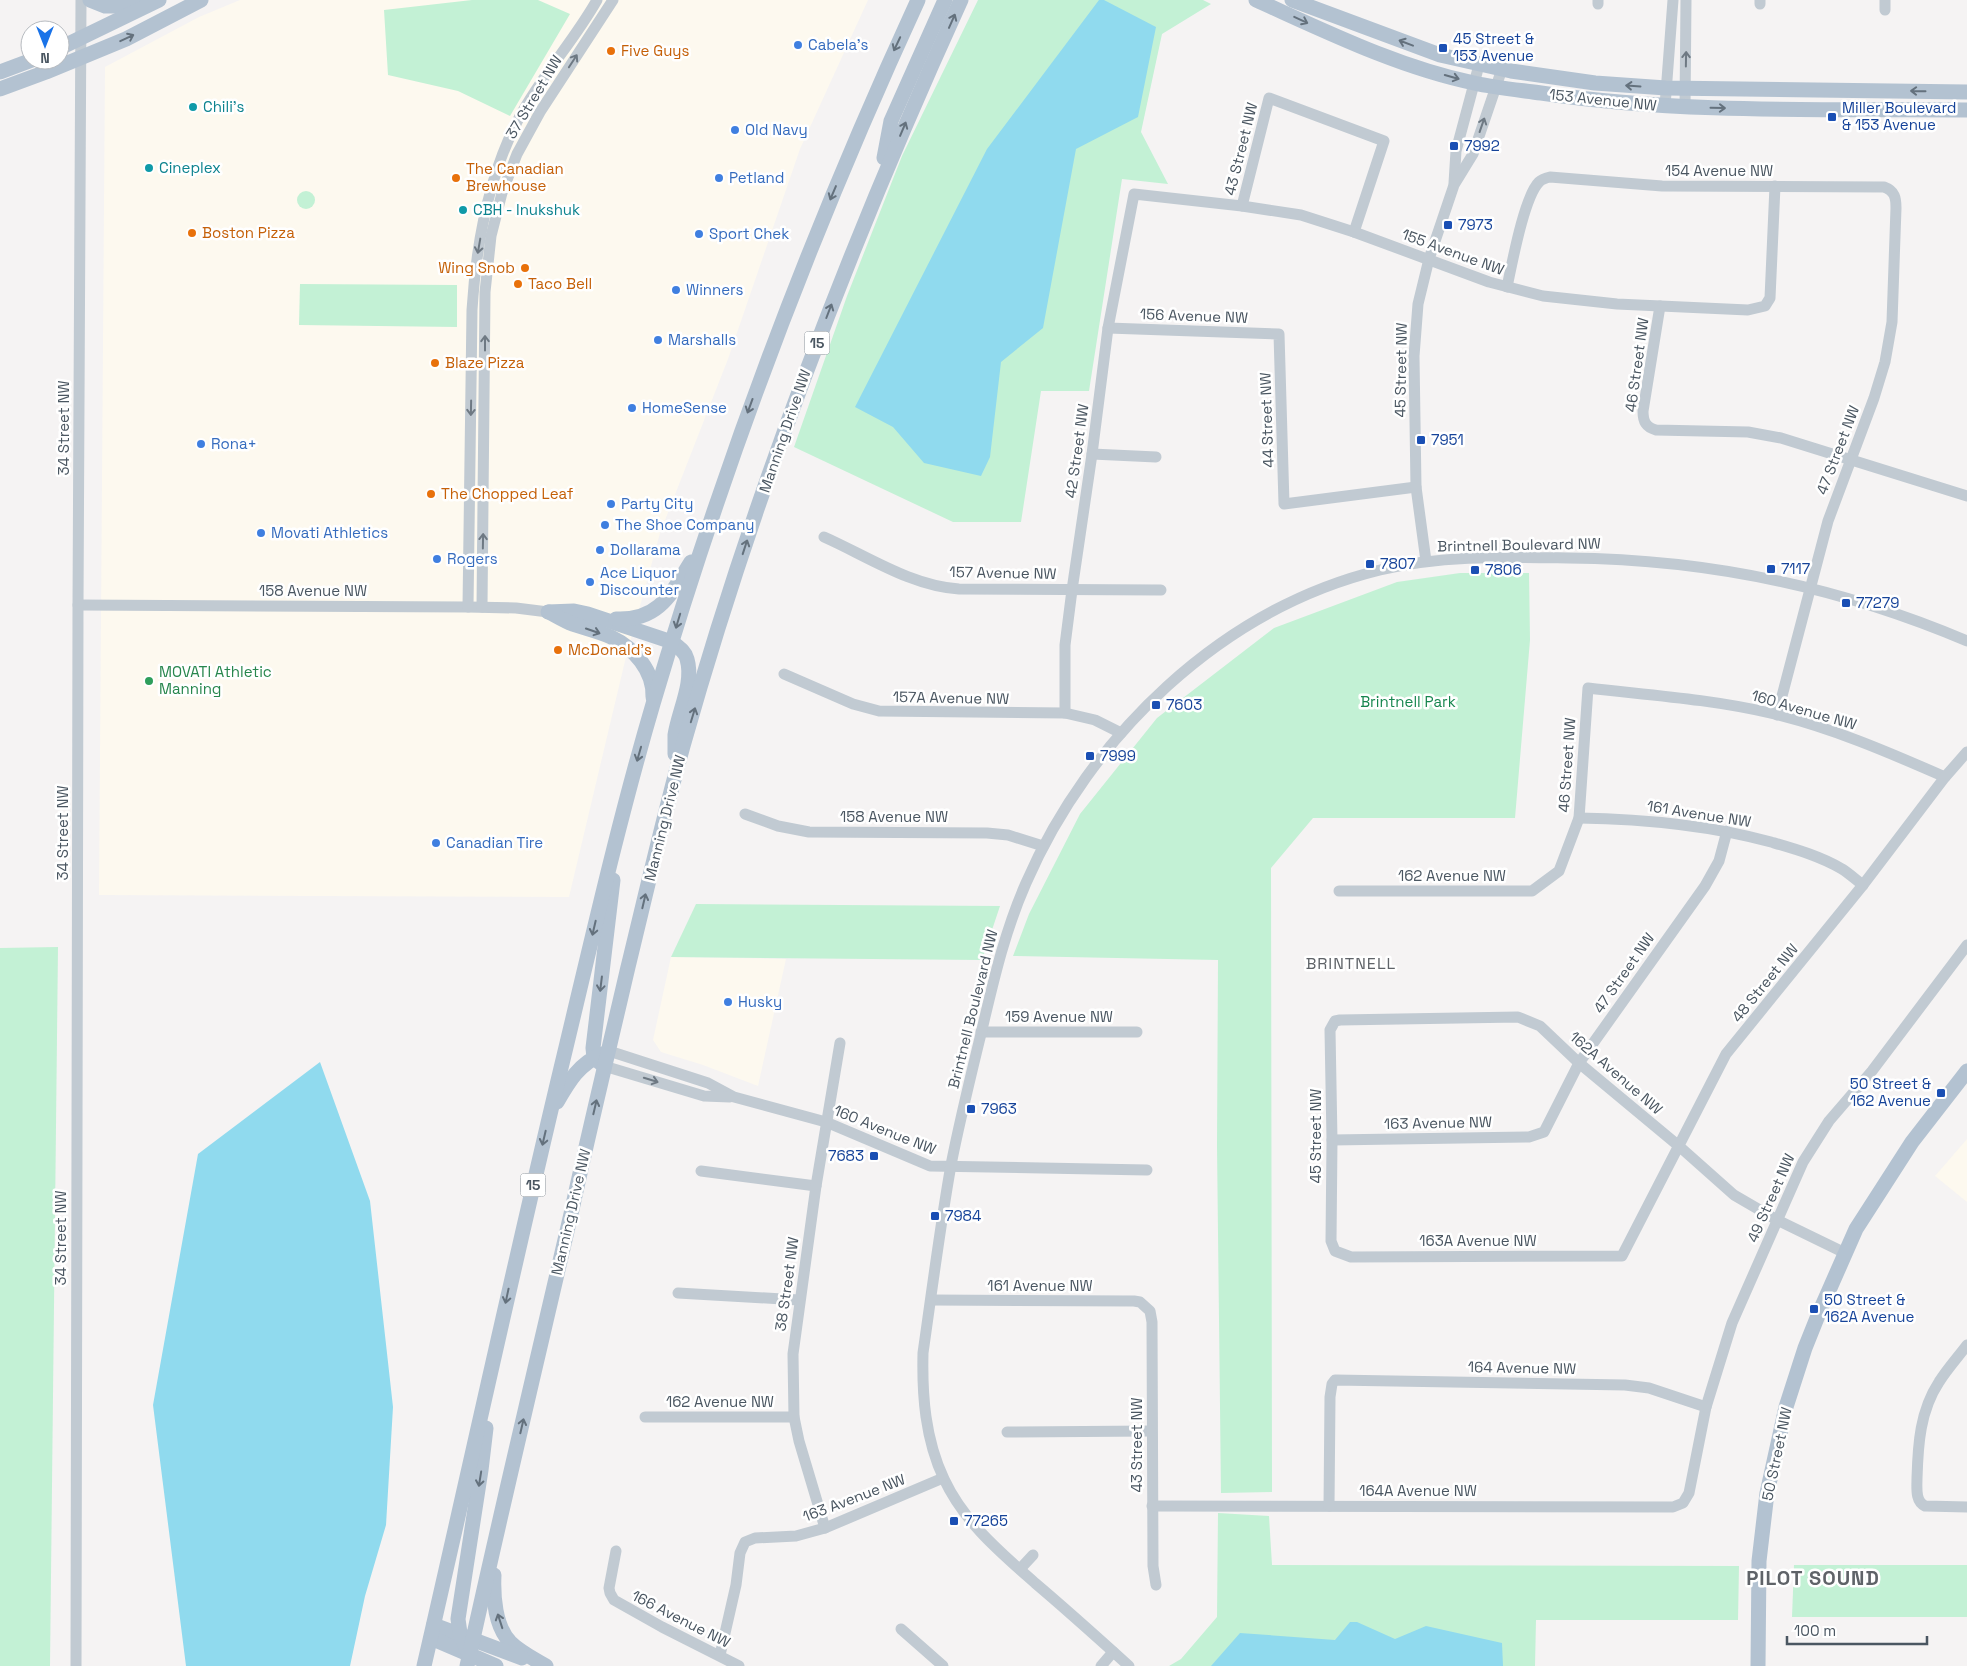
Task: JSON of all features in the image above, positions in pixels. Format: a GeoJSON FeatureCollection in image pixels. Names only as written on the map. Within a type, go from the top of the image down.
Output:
{"type":"FeatureCollection","features":[{"type":"Feature","properties":{"kind":"main road"},"geometry":{"type":"LineString","coordinates":[[90,0],[105,6],[122,7],[154,2]]}},
{"type":"Feature","properties":{"kind":"main road"},"geometry":{"type":"LineString","coordinates":[[0,89],[126,39],[201,0]]}},
{"type":"Feature","properties":{"kind":"main road"},"geometry":{"type":"LineString","coordinates":[[652,707],[703,541],[766,360],[812,244],[918,0]]}},
{"type":"Feature","properties":{"kind":"main road"},"geometry":{"type":"LineString","coordinates":[[879,186],[891,121],[945,0]]}},
{"type":"Feature","properties":{"kind":"main road","name":"Manning Drive NW"},"geometry":{"type":"LineString","coordinates":[[609,1051],[675,778],[730,593],[779,444],[879,186],[961,0]]}},
{"type":"Feature","properties":{"kind":"main road","name":"153 Avenue NW"},"geometry":{"type":"LineString","coordinates":[[1256,0],[1340,38],[1392,58],[1474,83],[1496,87],[1589,100],[1685,108],[1967,110]]}},
{"type":"Feature","properties":{"kind":"main road","name":"153 Avenue NW"},"geometry":{"type":"LineString","coordinates":[[1292,0],[1440,55],[1479,65],[1595,83],[1666,88],[1967,92]]}},
{"type":"Feature","properties":{"kind":"main road"},"geometry":{"type":"LineString","coordinates":[[70,43],[154,2]]}},
{"type":"Feature","properties":{"kind":"main road"},"geometry":{"type":"LineString","coordinates":[[0,72],[20,64]]}},
{"type":"Feature","properties":{"kind":"main road"},"geometry":{"type":"LineString","coordinates":[[606,618],[631,619],[654,611],[665,602],[703,541]]}},
{"type":"Feature","properties":{"kind":"main road"},"geometry":{"type":"LineString","coordinates":[[548,612],[574,610],[606,618],[672,642],[681,648],[687,657],[689,671],[676,735],[675,778]]}},
{"type":"Feature","properties":{"kind":"main road"},"geometry":{"type":"LineString","coordinates":[[548,612],[570,623],[611,637],[637,655],[650,676],[653,688],[652,707]]}},
{"type":"Feature","properties":{"kind":"main road","name":"15"},"geometry":{"type":"LineString","coordinates":[[424,1666],[608,867],[652,707]]}},
{"type":"Feature","properties":{"kind":"main road","name":"Manning Drive NW"},"geometry":{"type":"LineString","coordinates":[[468,1660],[467,1636],[496,1541],[599,1062],[595,1032],[614,882],[608,867]]}},
{"type":"Feature","properties":{"kind":"main road"},"geometry":{"type":"LineString","coordinates":[[550,1114],[573,1075],[599,1062],[609,1051]]}},
{"type":"Feature","properties":{"kind":"main road","name":"50 Street NW"},"geometry":{"type":"LineString","coordinates":[[1758,1666],[1759,1561],[1772,1464],[1786,1407],[1807,1342],[1856,1229],[1891,1173],[1945,1097],[1967,1071]]}},
{"type":"Feature","properties":{"kind":"main road","name":"50 Street NW"},"geometry":{"type":"LineString","coordinates":[[1846,1253],[1856,1245],[1897,1179],[1967,1081]]}},
{"type":"Feature","properties":{"kind":"main road"},"geometry":{"type":"LineString","coordinates":[[467,1636],[458,1619],[458,1608],[485,1444],[489,1378]]}},
{"type":"Feature","properties":{"kind":"main road"},"geometry":{"type":"LineString","coordinates":[[496,1541],[493,1587],[500,1625],[505,1636],[512,1643],[544,1666]]}},
{"type":"Feature","properties":{"kind":"main road"},"geometry":{"type":"LineString","coordinates":[[432,1631],[467,1636],[544,1666]]}},
{"type":"Feature","properties":{"kind":"main road"},"geometry":{"type":"LineString","coordinates":[[432,1631],[468,1660],[496,1666]]}},
{"type":"Feature","properties":{"kind":"street","name":"34 Street NW"},"geometry":{"type":"LineString","coordinates":[[76,1666],[81,0]]}},
{"type":"Feature","properties":{"kind":"street","name":"37 Street NW"},"geometry":{"type":"LineString","coordinates":[[468,607],[472,310],[481,234],[501,160],[519,117],[598,0]]}},
{"type":"Feature","properties":{"kind":"street","name":"37 Street NW"},"geometry":{"type":"LineString","coordinates":[[482,607],[485,292],[491,236],[502,193],[521,147],[540,112],[613,0]]}},
{"type":"Feature","properties":{"kind":"street"},"geometry":{"type":"LineString","coordinates":[[1665,106],[1674,0]]}},
{"type":"Feature","properties":{"kind":"street"},"geometry":{"type":"LineString","coordinates":[[1685,108],[1686,0]]}},
{"type":"Feature","properties":{"kind":"street","name":"45 Street NW"},"geometry":{"type":"LineString","coordinates":[[1454,185],[1456,151],[1479,65]]}},
{"type":"Feature","properties":{"kind":"street","name":"45 Street NW"},"geometry":{"type":"LineString","coordinates":[[1426,561],[1416,488],[1414,340],[1418,304],[1429,259],[1454,185],[1472,154],[1502,69]]}},
{"type":"Feature","properties":{"kind":"street","name":"43 Street NW"},"geometry":{"type":"LineString","coordinates":[[1242,206],[1269,98],[1384,141],[1354,232]]}},
{"type":"Feature","properties":{"kind":"street","name":"154 Avenue NW"},"geometry":{"type":"LineString","coordinates":[[1507,288],[1521,224],[1534,190],[1544,179],[1556,177],[1662,186],[1884,188],[1894,192]]}},
{"type":"Feature","properties":{"kind":"street","name":"155 Avenue NW"},"geometry":{"type":"LineString","coordinates":[[1134,194],[1242,206],[1301,215],[1354,232],[1507,288],[1572,300],[1748,310],[1765,306],[1771,294],[1775,186]]}},
{"type":"Feature","properties":{"kind":"street","name":"47 Street NW"},"geometry":{"type":"LineString","coordinates":[[1777,715],[1828,521],[1876,392],[1885,362],[1890,333],[1896,208],[1894,192]]}},
{"type":"Feature","properties":{"kind":"street","name":"42 Street NW"},"geometry":{"type":"LineString","coordinates":[[1065,714],[1065,645],[1072,590],[1108,328],[1134,194]]}},
{"type":"Feature","properties":{"kind":"street","name":"46 Street NW"},"geometry":{"type":"LineString","coordinates":[[1660,306],[1644,411],[1644,422],[1647,426],[1656,430],[1765,434],[1795,441],[1851,460]]}},
{"type":"Feature","properties":{"kind":"street","name":"156 Avenue NW"},"geometry":{"type":"LineString","coordinates":[[1108,328],[1279,334]]}},
{"type":"Feature","properties":{"kind":"street","name":"44 Street NW"},"geometry":{"type":"LineString","coordinates":[[1279,334],[1284,504],[1416,488]]}},
{"type":"Feature","properties":{"kind":"street"},"geometry":{"type":"LineString","coordinates":[[1092,454],[1156,457]]}},
{"type":"Feature","properties":{"kind":"street"},"geometry":{"type":"LineString","coordinates":[[1851,460],[1967,496]]}},
{"type":"Feature","properties":{"kind":"street","name":"157 Avenue NW"},"geometry":{"type":"LineString","coordinates":[[824,537],[910,577],[941,587],[1161,590]]}},
{"type":"Feature","properties":{"kind":"street","name":"Brintnell Boulevard NW"},"geometry":{"type":"LineString","coordinates":[[1129,1666],[976,1528],[957,1503],[943,1478],[929,1430],[924,1394],[923,1353],[951,1168],[997,962],[1026,882],[1043,846],[1089,771],[1121,733],[1182,674],[1211,651],[1273,612],[1340,582],[1382,570],[1426,561],[1503,557],[1635,560],[1726,570],[1810,588],[1879,607],[1967,641]]}},
{"type":"Feature","properties":{"kind":"street","name":"158 Avenue NW"},"geometry":{"type":"LineString","coordinates":[[78,605],[482,607],[516,608],[548,612]]}},
{"type":"Feature","properties":{"kind":"street","name":"157A Avenue NW"},"geometry":{"type":"LineString","coordinates":[[784,674],[853,704],[879,712],[1065,714],[1095,720],[1121,733]]}},
{"type":"Feature","properties":{"kind":"street","name":"46 Street NW"},"geometry":{"type":"LineString","coordinates":[[1559,871],[1579,818],[1588,688]]}},
{"type":"Feature","properties":{"kind":"street","name":"160 Avenue NW"},"geometry":{"type":"LineString","coordinates":[[1588,688],[1702,702],[1777,715],[1844,736],[1946,777]]}},
{"type":"Feature","properties":{"kind":"street","name":"48 Street NW"},"geometry":{"type":"LineString","coordinates":[[1622,1256],[1680,1147],[1726,1054],[1863,885],[1967,752]]}},
{"type":"Feature","properties":{"kind":"street","name":"158 Avenue NW"},"geometry":{"type":"LineString","coordinates":[[745,814],[778,826],[809,832],[987,833],[1018,838],[1043,846]]}},
{"type":"Feature","properties":{"kind":"street","name":"161 Avenue NW"},"geometry":{"type":"LineString","coordinates":[[1579,818],[1633,819],[1728,831],[1788,847],[1822,859],[1843,870],[1863,885]]}},
{"type":"Feature","properties":{"kind":"street","name":"47 Street NW"},"geometry":{"type":"LineString","coordinates":[[1544,1132],[1579,1063],[1705,886],[1719,861],[1728,831]]}},
{"type":"Feature","properties":{"kind":"street","name":"162 Avenue NW"},"geometry":{"type":"LineString","coordinates":[[1338,891],[1532,891],[1559,871]]}},
{"type":"Feature","properties":{"kind":"street","name":"49 Street NW"},"geometry":{"type":"LineString","coordinates":[[1683,1503],[1692,1484],[1706,1407],[1732,1322],[1803,1162],[1822,1132],[1872,1071],[1967,945]]}},
{"type":"Feature","properties":{"kind":"street","name":"162A Avenue NW"},"geometry":{"type":"LineString","coordinates":[[1335,1021],[1518,1017],[1540,1026],[1579,1063],[1680,1147],[1734,1195],[1777,1220],[1846,1253]]}},
{"type":"Feature","properties":{"kind":"street","name":"45 Street NW"},"geometry":{"type":"LineString","coordinates":[[1335,1021],[1330,1030],[1331,1241],[1335,1251]]}},
{"type":"Feature","properties":{"kind":"street","name":"159 Avenue NW"},"geometry":{"type":"LineString","coordinates":[[981,1032],[1137,1032]]}},
{"type":"Feature","properties":{"kind":"street","name":"38 Street NW"},"geometry":{"type":"LineString","coordinates":[[825,1528],[799,1441],[794,1417],[793,1354],[816,1186],[840,1043]]}},
{"type":"Feature","properties":{"kind":"street","name":"160 Avenue NW"},"geometry":{"type":"LineString","coordinates":[[609,1051],[708,1083],[734,1096],[826,1122],[919,1163],[930,1166],[951,1168],[1147,1170]]}},
{"type":"Feature","properties":{"kind":"street","name":"160 Avenue NW"},"geometry":{"type":"LineString","coordinates":[[599,1062],[704,1096],[734,1096]]}},
{"type":"Feature","properties":{"kind":"street","name":"163 Avenue NW"},"geometry":{"type":"LineString","coordinates":[[1332,1140],[1529,1137],[1544,1132]]}},
{"type":"Feature","properties":{"kind":"street"},"geometry":{"type":"LineString","coordinates":[[701,1172],[816,1186]]}},
{"type":"Feature","properties":{"kind":"street","name":"163A Avenue NW"},"geometry":{"type":"LineString","coordinates":[[1335,1251],[1351,1257],[1622,1256]]}},
{"type":"Feature","properties":{"kind":"street"},"geometry":{"type":"LineString","coordinates":[[678,1293],[799,1300]]}},
{"type":"Feature","properties":{"kind":"street","name":"161 Avenue NW"},"geometry":{"type":"LineString","coordinates":[[932,1300],[1134,1301],[1146,1306]]}},
{"type":"Feature","properties":{"kind":"street","name":"43 Street NW"},"geometry":{"type":"LineString","coordinates":[[1146,1306],[1150,1310],[1152,1322],[1152,1506],[1153,1566],[1156,1585]]}},
{"type":"Feature","properties":{"kind":"street"},"geometry":{"type":"LineString","coordinates":[[1967,1345],[1939,1380],[1927,1404],[1920,1428],[1917,1489],[1920,1504],[1930,1507],[1967,1507]]}},
{"type":"Feature","properties":{"kind":"street","name":"164 Avenue NW"},"geometry":{"type":"LineString","coordinates":[[1329,1506],[1330,1397],[1332,1384],[1335,1380],[1625,1385],[1649,1388],[1706,1407]]}},
{"type":"Feature","properties":{"kind":"street","name":"162 Avenue NW"},"geometry":{"type":"LineString","coordinates":[[645,1417],[794,1417]]}},
{"type":"Feature","properties":{"kind":"street"},"geometry":{"type":"LineString","coordinates":[[1007,1432],[1152,1431]]}},
{"type":"Feature","properties":{"kind":"street","name":"163 Avenue NW"},"geometry":{"type":"LineString","coordinates":[[720,1655],[736,1585],[740,1553],[744,1542],[755,1538],[796,1536],[825,1528],[943,1478]]}},
{"type":"Feature","properties":{"kind":"street","name":"164A Avenue NW"},"geometry":{"type":"LineString","coordinates":[[1152,1506],[1673,1506],[1683,1503]]}},
{"type":"Feature","properties":{"kind":"street","name":"166 Avenue NW"},"geometry":{"type":"LineString","coordinates":[[616,1551],[609,1588],[611,1597],[619,1604],[654,1623],[739,1666]]}},
{"type":"Feature","properties":{"kind":"street"},"geometry":{"type":"LineString","coordinates":[[1020,1569],[1032,1555]]}},
{"type":"Feature","properties":{"kind":"street"},"geometry":{"type":"LineString","coordinates":[[901,1629],[943,1666]]}},
{"type":"Feature","properties":{"kind":"street"},"geometry":{"type":"LineString","coordinates":[[1100,1666],[1113,1652]]}},
{"type":"Feature","properties":{"kind":"shaded area"},"geometry":{"type":"Polygon","coordinates":[[[240,0],[868,0],[800,149],[728,359],[660,533],[625,661],[569,897],[99,895],[105,67],[199,17],[240,0]]]}},
{"type":"Feature","properties":{"kind":"shaded area"},"geometry":{"type":"Polygon","coordinates":[[[671,957],[786,959],[758,1086],[703,1065],[661,1052],[653,1040],[671,957]]]}},
{"type":"Feature","properties":{"kind":"shaded area"},"geometry":{"type":"Polygon","coordinates":[[[1967,1139],[1967,1202],[1935,1176],[1967,1139]]]}},
{"type":"Feature","properties":{"kind":"green space"},"geometry":{"type":"Polygon","coordinates":[[[472,0],[538,0],[570,14],[510,116],[458,91],[388,75],[384,10],[472,0]]]}},
{"type":"Feature","properties":{"kind":"green space"},"geometry":{"type":"Polygon","coordinates":[[[978,0],[1203,0],[1211,4],[1162,34],[1141,132],[1168,184],[1122,179],[1089,391],[1041,391],[1021,522],[953,522],[794,447],[847,296],[902,156],[978,0]]]}},
{"type":"Feature","properties":{"kind":"green space"},"geometry":{"type":"Polygon","coordinates":[[[306,191],[312,194],[315,200],[312,206],[306,209],[300,206],[297,200],[300,194],[306,191]]]}},
{"type":"Feature","properties":{"kind":"green space"},"geometry":{"type":"Polygon","coordinates":[[[300,284],[457,285],[457,327],[299,325],[300,284]]]}},
{"type":"Feature","properties":{"kind":"green space","name":"Brintnell Park"},"geometry":{"type":"Polygon","coordinates":[[[1460,573],[1529,573],[1530,640],[1515,818],[1313,818],[1271,868],[1272,1492],[1221,1493],[1217,1146],[1218,960],[1013,956],[1029,914],[1080,814],[1157,718],[1274,628],[1397,582],[1460,573]]]}},
{"type":"Feature","properties":{"kind":"green space"},"geometry":{"type":"Polygon","coordinates":[[[696,904],[1000,906],[982,960],[671,957],[696,904]]]}},
{"type":"Feature","properties":{"kind":"green space"},"geometry":{"type":"Polygon","coordinates":[[[58,947],[50,1666],[0,1666],[0,948],[58,947]]]}},
{"type":"Feature","properties":{"kind":"green space"},"geometry":{"type":"Polygon","coordinates":[[[1218,1513],[1269,1516],[1272,1565],[1739,1566],[1738,1620],[1536,1620],[1535,1666],[1169,1666],[1181,1659],[1217,1617],[1218,1513]]]}},
{"type":"Feature","properties":{"kind":"green space"},"geometry":{"type":"Polygon","coordinates":[[[1794,1565],[1967,1565],[1967,1617],[1792,1617],[1794,1565]]]}},
{"type":"Feature","properties":{"kind":"water"},"geometry":{"type":"Polygon","coordinates":[[[1099,0],[1104,0],[1156,27],[1138,117],[1076,149],[1043,328],[1001,362],[990,457],[981,476],[924,463],[893,427],[855,407],[987,149],[1099,0]]]}},
{"type":"Feature","properties":{"kind":"water"},"geometry":{"type":"Polygon","coordinates":[[[320,1062],[370,1201],[393,1407],[386,1525],[365,1596],[350,1666],[186,1666],[153,1405],[198,1154],[320,1062]]]}},
{"type":"Feature","properties":{"kind":"water"},"geometry":{"type":"Polygon","coordinates":[[[1350,1622],[1357,1622],[1395,1639],[1426,1626],[1502,1643],[1503,1666],[1211,1666],[1240,1633],[1335,1640],[1350,1622]]]}},
{"type":"Feature","properties":{"kind":"place","name":"Cabela's"},"geometry":{"type":"Point","coordinates":[798,45]}},
{"type":"Feature","properties":{"kind":"place","name":"45 Street & 153 Avenue"},"geometry":{"type":"Point","coordinates":[1443,48]}},
{"type":"Feature","properties":{"kind":"place","name":"Five Guys"},"geometry":{"type":"Point","coordinates":[611,51]}},
{"type":"Feature","properties":{"kind":"place","name":"Chili's"},"geometry":{"type":"Point","coordinates":[193,107]}},
{"type":"Feature","properties":{"kind":"place","name":"Miller Boulevard & 153 Avenue"},"geometry":{"type":"Point","coordinates":[1832,117]}},
{"type":"Feature","properties":{"kind":"place","name":"Old Navy"},"geometry":{"type":"Point","coordinates":[735,130]}},
{"type":"Feature","properties":{"kind":"place","name":"7992"},"geometry":{"type":"Point","coordinates":[1454,146]}},
{"type":"Feature","properties":{"kind":"place","name":"Cineplex"},"geometry":{"type":"Point","coordinates":[149,168]}},
{"type":"Feature","properties":{"kind":"place","name":"The Canadian Brewhouse"},"geometry":{"type":"Point","coordinates":[456,178]}},
{"type":"Feature","properties":{"kind":"place","name":"Petland"},"geometry":{"type":"Point","coordinates":[719,178]}},
{"type":"Feature","properties":{"kind":"place","name":"CBH - Inukshuk"},"geometry":{"type":"Point","coordinates":[463,210]}},
{"type":"Feature","properties":{"kind":"place","name":"7973"},"geometry":{"type":"Point","coordinates":[1448,225]}},
{"type":"Feature","properties":{"kind":"place","name":"Boston Pizza"},"geometry":{"type":"Point","coordinates":[192,233]}},
{"type":"Feature","properties":{"kind":"place","name":"Sport Chek"},"geometry":{"type":"Point","coordinates":[699,234]}},
{"type":"Feature","properties":{"kind":"place","name":"Wing Snob"},"geometry":{"type":"Point","coordinates":[525,268]}},
{"type":"Feature","properties":{"kind":"place","name":"Taco Bell"},"geometry":{"type":"Point","coordinates":[518,284]}},
{"type":"Feature","properties":{"kind":"place","name":"Winners"},"geometry":{"type":"Point","coordinates":[676,290]}},
{"type":"Feature","properties":{"kind":"place","name":"Marshalls"},"geometry":{"type":"Point","coordinates":[658,340]}},
{"type":"Feature","properties":{"kind":"place","name":"Blaze Pizza"},"geometry":{"type":"Point","coordinates":[435,363]}},
{"type":"Feature","properties":{"kind":"place","name":"HomeSense"},"geometry":{"type":"Point","coordinates":[632,408]}},
{"type":"Feature","properties":{"kind":"place","name":"7951"},"geometry":{"type":"Point","coordinates":[1421,440]}},
{"type":"Feature","properties":{"kind":"place","name":"Rona+"},"geometry":{"type":"Point","coordinates":[201,444]}},
{"type":"Feature","properties":{"kind":"place","name":"The Chopped Leaf"},"geometry":{"type":"Point","coordinates":[431,494]}},
{"type":"Feature","properties":{"kind":"place","name":"Party City"},"geometry":{"type":"Point","coordinates":[611,504]}},
{"type":"Feature","properties":{"kind":"place","name":"The Shoe Company"},"geometry":{"type":"Point","coordinates":[605,525]}},
{"type":"Feature","properties":{"kind":"place","name":"Movati Athletics"},"geometry":{"type":"Point","coordinates":[261,533]}},
{"type":"Feature","properties":{"kind":"place","name":"Dollarama"},"geometry":{"type":"Point","coordinates":[600,550]}},
{"type":"Feature","properties":{"kind":"place","name":"Rogers"},"geometry":{"type":"Point","coordinates":[437,559]}},
{"type":"Feature","properties":{"kind":"place","name":"7807"},"geometry":{"type":"Point","coordinates":[1370,564]}},
{"type":"Feature","properties":{"kind":"place","name":"7117"},"geometry":{"type":"Point","coordinates":[1771,569]}},
{"type":"Feature","properties":{"kind":"place","name":"7806"},"geometry":{"type":"Point","coordinates":[1475,570]}},
{"type":"Feature","properties":{"kind":"place","name":"Ace Liquor Discounter"},"geometry":{"type":"Point","coordinates":[590,582]}},
{"type":"Feature","properties":{"kind":"place","name":"77279"},"geometry":{"type":"Point","coordinates":[1846,603]}},
{"type":"Feature","properties":{"kind":"place","name":"McDonald's"},"geometry":{"type":"Point","coordinates":[558,650]}},
{"type":"Feature","properties":{"kind":"place","name":"MOVATI Athletic Manning"},"geometry":{"type":"Point","coordinates":[149,681]}},
{"type":"Feature","properties":{"kind":"place","name":"7603"},"geometry":{"type":"Point","coordinates":[1156,705]}},
{"type":"Feature","properties":{"kind":"place","name":"7999"},"geometry":{"type":"Point","coordinates":[1090,756]}},
{"type":"Feature","properties":{"kind":"place","name":"Canadian Tire"},"geometry":{"type":"Point","coordinates":[436,843]}},
{"type":"Feature","properties":{"kind":"place","name":"Husky"},"geometry":{"type":"Point","coordinates":[728,1002]}},
{"type":"Feature","properties":{"kind":"place","name":"50 Street & 162 Avenue"},"geometry":{"type":"Point","coordinates":[1941,1093]}},
{"type":"Feature","properties":{"kind":"place","name":"7963"},"geometry":{"type":"Point","coordinates":[971,1109]}},
{"type":"Feature","properties":{"kind":"place","name":"7683"},"geometry":{"type":"Point","coordinates":[874,1156]}},
{"type":"Feature","properties":{"kind":"place","name":"7984"},"geometry":{"type":"Point","coordinates":[935,1216]}},
{"type":"Feature","properties":{"kind":"place","name":"50 Street & 162A Avenue"},"geometry":{"type":"Point","coordinates":[1814,1309]}},
{"type":"Feature","properties":{"kind":"place","name":"77265"},"geometry":{"type":"Point","coordinates":[954,1521]}},
{"type":"Feature","properties":{"kind":"district","name":"BRINTNELL"},"geometry":{"type":"Point","coordinates":[1351,963]}},
{"type":"Feature","properties":{"kind":"district","name":"PILOT SOUND"},"geometry":{"type":"Point","coordinates":[1813,1578]}}]}
